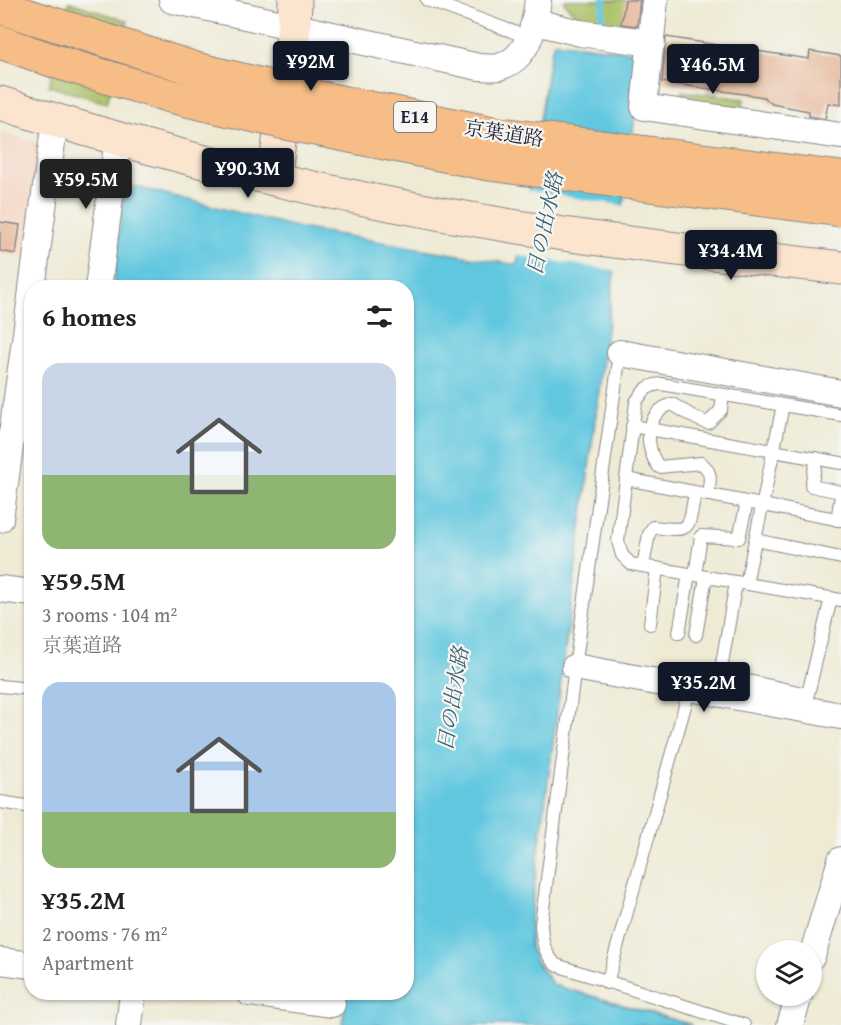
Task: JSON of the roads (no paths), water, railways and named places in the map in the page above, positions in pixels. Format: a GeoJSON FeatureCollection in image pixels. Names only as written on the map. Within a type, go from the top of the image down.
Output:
{"type":"FeatureCollection","features":[{"type":"Feature","properties":{"kind":"highway","name":"京葉道路"},"geometry":{"type":"LineString","coordinates":[[0,7],[196,69],[296,93],[492,133],[841,178]]}},
{"type":"Feature","properties":{"kind":"highway","name":"京葉道路"},"geometry":{"type":"LineString","coordinates":[[0,42],[57,63],[170,96],[281,122],[466,159],[841,210]]}},
{"type":"Feature","properties":{"kind":"street"},"geometry":{"type":"LineString","coordinates":[[172,0],[294,14],[479,67],[499,67],[516,58],[534,20],[580,33],[652,43]]}},
{"type":"Feature","properties":{"kind":"street"},"geometry":{"type":"LineString","coordinates":[[655,0],[644,107],[841,136]]}},
{"type":"Feature","properties":{"kind":"street"},"geometry":{"type":"LineString","coordinates":[[274,179],[294,14]]}},
{"type":"Feature","properties":{"kind":"street"},"geometry":{"type":"LineString","coordinates":[[0,103],[55,121],[274,179],[395,205],[512,226],[841,268]]}},
{"type":"Feature","properties":{"kind":"street"},"geometry":{"type":"LineString","coordinates":[[33,280],[55,121]]}},
{"type":"Feature","properties":{"kind":"street"},"geometry":{"type":"LineString","coordinates":[[99,280],[118,138]]}},
{"type":"Feature","properties":{"kind":"street"},"geometry":{"type":"LineString","coordinates":[[0,519],[24,346]]}},
{"type":"Feature","properties":{"kind":"street"},"geometry":{"type":"LineString","coordinates":[[620,353],[841,393]]}},
{"type":"Feature","properties":{"kind":"street"},"geometry":{"type":"LineString","coordinates":[[0,589],[24,592]]}},
{"type":"Feature","properties":{"kind":"street"},"geometry":{"type":"LineString","coordinates":[[575,667],[841,716]]}},
{"type":"Feature","properties":{"kind":"street"},"geometry":{"type":"LineString","coordinates":[[817,940],[841,860]]}},
{"type":"Feature","properties":{"kind":"street"},"geometry":{"type":"LineString","coordinates":[[0,961],[24,964]]}},
{"type":"Feature","properties":{"kind":"street"},"geometry":{"type":"LineString","coordinates":[[129,1025],[132,1000]]}},
{"type":"Feature","properties":{"kind":"street"},"geometry":{"type":"LineString","coordinates":[[290,1000],[331,1007]]}},
{"type":"Feature","properties":{"kind":"street"},"geometry":{"type":"LineString","coordinates":[[790,1025],[796,1006]]}},
{"type":"Feature","properties":{"kind":"lane"},"geometry":{"type":"LineString","coordinates":[[427,0],[534,20]]}},
{"type":"Feature","properties":{"kind":"lane"},"geometry":{"type":"LineString","coordinates":[[620,353],[575,667],[541,924],[542,942],[548,957],[556,965],[744,1025]]}},
{"type":"Feature","properties":{"kind":"lane"},"geometry":{"type":"LineString","coordinates":[[783,405],[756,540],[741,583],[720,675],[808,694],[836,599],[741,583],[657,568],[631,564],[622,555],[618,541],[636,402],[650,385],[661,384],[723,395],[783,405],[841,415]]}},
{"type":"Feature","properties":{"kind":"lane"},"geometry":{"type":"LineString","coordinates":[[708,495],[711,478],[709,468],[701,463],[659,467],[650,453],[650,429],[654,415],[662,407],[672,404],[708,423],[721,410],[723,395]]}},
{"type":"Feature","properties":{"kind":"lane"},"geometry":{"type":"LineString","coordinates":[[632,426],[841,463]]}},
{"type":"Feature","properties":{"kind":"lane"},"geometry":{"type":"LineString","coordinates":[[626,479],[839,520],[841,494],[811,486],[817,458]]}},
{"type":"Feature","properties":{"kind":"lane"},"geometry":{"type":"LineString","coordinates":[[643,566],[649,534],[653,527],[679,530],[686,527],[690,521],[695,492]]}},
{"type":"Feature","properties":{"kind":"lane"},"geometry":{"type":"LineString","coordinates":[[696,635],[696,575],[701,536],[739,538],[747,502]]}},
{"type":"Feature","properties":{"kind":"lane"},"geometry":{"type":"LineString","coordinates":[[756,540],[841,558]]}},
{"type":"Feature","properties":{"kind":"lane"},"geometry":{"type":"LineString","coordinates":[[650,624],[657,568]]}},
{"type":"Feature","properties":{"kind":"lane"},"geometry":{"type":"LineString","coordinates":[[679,633],[696,575]]}},
{"type":"Feature","properties":{"kind":"lane"},"geometry":{"type":"LineString","coordinates":[[0,686],[24,688]]}},
{"type":"Feature","properties":{"kind":"lane"},"geometry":{"type":"LineString","coordinates":[[607,983],[690,688]]}},
{"type":"Feature","properties":{"kind":"lane"},"geometry":{"type":"LineString","coordinates":[[0,802],[24,806]]}},
{"type":"Feature","properties":{"kind":"water","name":"日の出水路"},"geometry":{"type":"Polygon","coordinates":[[[554,42],[643,53],[530,919],[530,947],[537,963],[553,985],[692,1025],[342,1025],[346,1000],[414,1000],[414,280],[114,280],[125,184],[299,228],[517,265],[554,42]]]}},
{"type":"Feature","properties":{"kind":"waterway"},"geometry":{"type":"LineString","coordinates":[[600,31],[604,0]]}}]}
